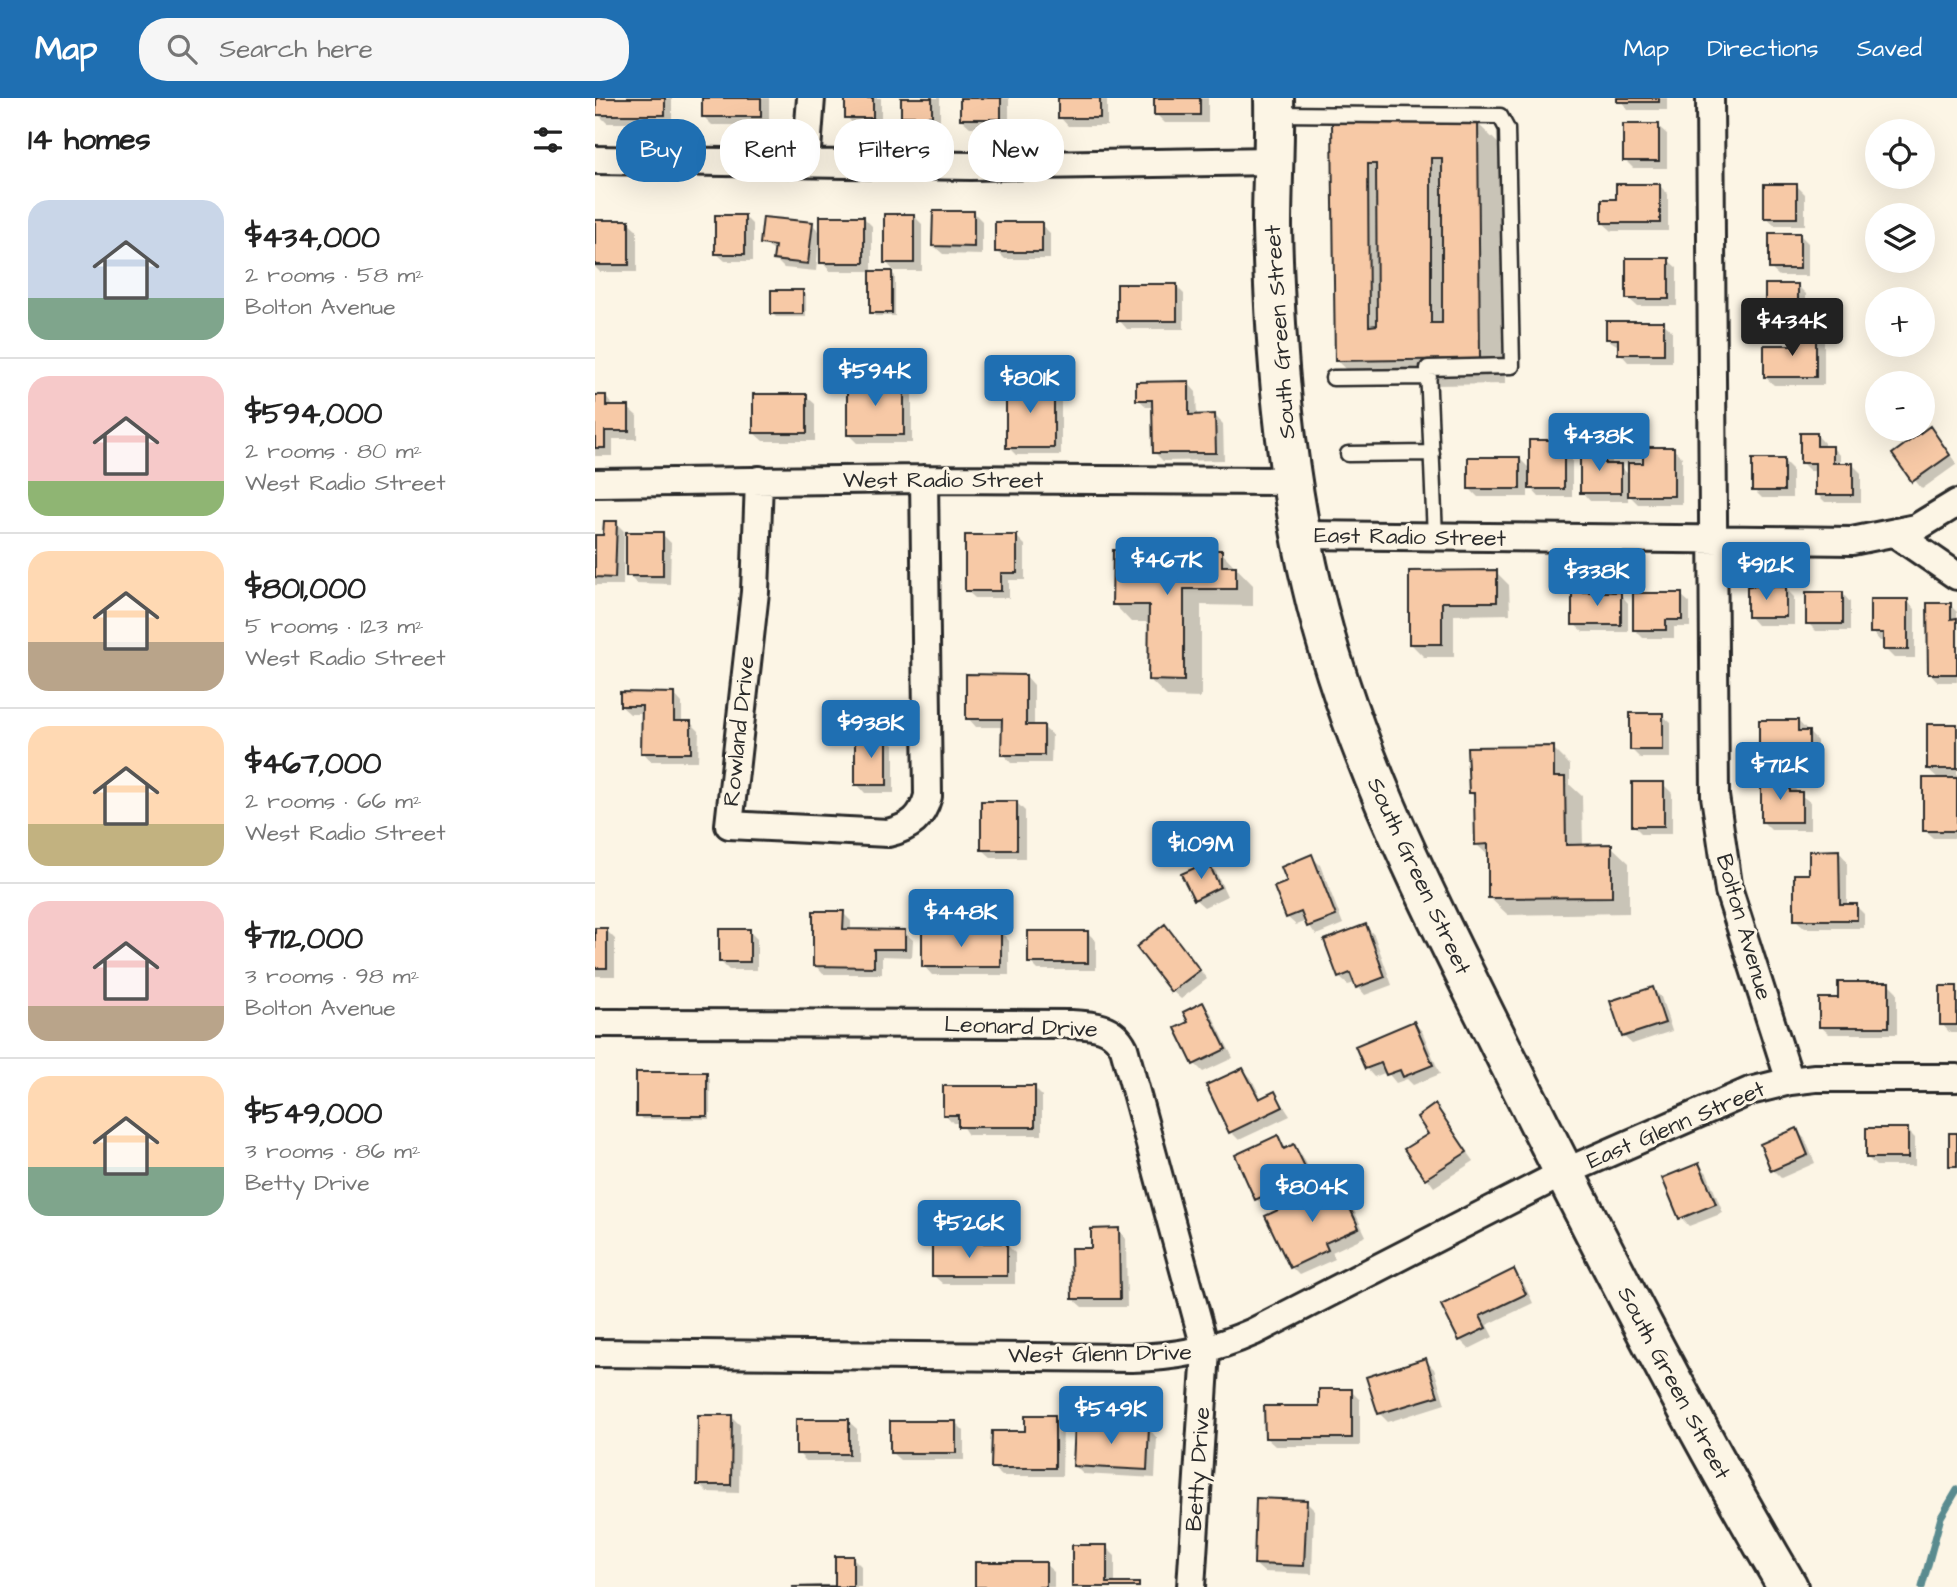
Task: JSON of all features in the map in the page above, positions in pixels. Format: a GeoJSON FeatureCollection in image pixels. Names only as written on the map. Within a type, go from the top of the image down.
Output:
{"type":"FeatureCollection","features":[{"type":"Feature","properties":{"kind":"street"},"geometry":{"type":"LineString","coordinates":[[809,119],[811,98]]}},
{"type":"Feature","properties":{"kind":"street","name":"Bolton Avenue"},"geometry":{"type":"LineString","coordinates":[[1710,98],[1714,781],[1719,834],[1734,909],[1790,1081]]}},
{"type":"Feature","properties":{"kind":"street","name":"South Green Street"},"geometry":{"type":"LineString","coordinates":[[1274,106],[1272,160],[1277,329],[1292,481],[1301,535],[1330,655],[1368,766],[1453,953],[1563,1173],[1704,1442],[1788,1587]]}},
{"type":"Feature","properties":{"kind":"street"},"geometry":{"type":"LineString","coordinates":[[595,160],[720,162]]}},
{"type":"Feature","properties":{"kind":"street"},"geometry":{"type":"LineString","coordinates":[[820,163],[971,166],[1272,160]]}},
{"type":"Feature","properties":{"kind":"street","name":"West Radio Street"},"geometry":{"type":"LineString","coordinates":[[595,483],[924,479],[1292,481]]}},
{"type":"Feature","properties":{"kind":"street","name":"Rowland Drive"},"geometry":{"type":"LineString","coordinates":[[759,480],[755,592],[729,825],[888,832],[905,829],[923,815],[928,796],[924,479]]}},
{"type":"Feature","properties":{"kind":"street","name":"East Radio Street"},"geometry":{"type":"LineString","coordinates":[[1301,535],[1713,542],[1852,541],[1896,534],[1925,524],[1957,503]]}},
{"type":"Feature","properties":{"kind":"street"},"geometry":{"type":"LineString","coordinates":[[1896,534],[1957,576]]}},
{"type":"Feature","properties":{"kind":"street","name":"Leonard Drive"},"geometry":{"type":"LineString","coordinates":[[595,1023],[1071,1024],[1096,1026],[1110,1031],[1124,1048],[1206,1351]]}},
{"type":"Feature","properties":{"kind":"street","name":"East Glenn Street"},"geometry":{"type":"LineString","coordinates":[[1563,1173],[1744,1094],[1790,1081],[1957,1078]]}},
{"type":"Feature","properties":{"kind":"street","name":"West Glenn Drive"},"geometry":{"type":"LineString","coordinates":[[595,1353],[1132,1357],[1206,1351],[1253,1332],[1563,1173]]}},
{"type":"Feature","properties":{"kind":"street","name":"Betty Drive"},"geometry":{"type":"LineString","coordinates":[[1191,1587],[1206,1351]]}},
{"type":"Feature","properties":{"kind":"lane"},"geometry":{"type":"LineString","coordinates":[[1274,106],[1500,116],[1507,129],[1512,366],[1428,368],[1435,537]]}},
{"type":"Feature","properties":{"kind":"lane"},"geometry":{"type":"LineString","coordinates":[[1333,378],[1429,377]]}},
{"type":"Feature","properties":{"kind":"lane"},"geometry":{"type":"LineString","coordinates":[[1348,454],[1432,453]]}},
{"type":"Feature","properties":{"kind":"building"},"geometry":{"type":"Polygon","coordinates":[[[596,98],[665,98],[665,115],[596,115],[596,98]]]}},
{"type":"Feature","properties":{"kind":"building"},"geometry":{"type":"Polygon","coordinates":[[[702,98],[761,98],[761,117],[702,117],[702,98]]]}},
{"type":"Feature","properties":{"kind":"building"},"geometry":{"type":"Polygon","coordinates":[[[845,98],[873,98],[873,118],[845,118],[845,98]]]}},
{"type":"Feature","properties":{"kind":"building"},"geometry":{"type":"Polygon","coordinates":[[[901,98],[932,98],[932,116],[901,116],[901,98]]]}},
{"type":"Feature","properties":{"kind":"building"},"geometry":{"type":"Polygon","coordinates":[[[960,98],[1001,98],[1001,119],[960,119],[960,98]]]}},
{"type":"Feature","properties":{"kind":"building"},"geometry":{"type":"Polygon","coordinates":[[[1058,98],[1100,98],[1100,118],[1058,118],[1058,98]]]}},
{"type":"Feature","properties":{"kind":"building"},"geometry":{"type":"Polygon","coordinates":[[[1154,98],[1200,98],[1200,115],[1154,115],[1154,98]]]}},
{"type":"Feature","properties":{"kind":"building"},"geometry":{"type":"Polygon","coordinates":[[[1617,98],[1659,98],[1659,102],[1617,102],[1617,98]]]}},
{"type":"Feature","properties":{"kind":"building"},"geometry":{"type":"Polygon","coordinates":[[[1478,121],[1480,359],[1335,361],[1332,123],[1478,121]],[[1431,158],[1431,323],[1442,323],[1442,158],[1431,158]],[[1368,164],[1369,326],[1377,325],[1376,164],[1368,164]]]}},
{"type":"Feature","properties":{"kind":"building"},"geometry":{"type":"Polygon","coordinates":[[[1623,124],[1659,124],[1659,161],[1623,161],[1623,124]]]}},
{"type":"Feature","properties":{"kind":"building"},"geometry":{"type":"Polygon","coordinates":[[[1616,184],[1660,184],[1660,223],[1602,223],[1602,199],[1616,199],[1616,184]]]}},
{"type":"Feature","properties":{"kind":"building"},"geometry":{"type":"Polygon","coordinates":[[[1764,184],[1797,184],[1797,218],[1764,218],[1764,184]]]}},
{"type":"Feature","properties":{"kind":"building"},"geometry":{"type":"Polygon","coordinates":[[[933,211],[974,211],[974,247],[932,246],[933,211]]]}},
{"type":"Feature","properties":{"kind":"building"},"geometry":{"type":"Polygon","coordinates":[[[884,214],[914,214],[914,263],[884,263],[884,214]]]}},
{"type":"Feature","properties":{"kind":"building"},"geometry":{"type":"Polygon","coordinates":[[[715,215],[745,215],[745,254],[715,254],[715,215]]]}},
{"type":"Feature","properties":{"kind":"building"},"geometry":{"type":"Polygon","coordinates":[[[820,216],[864,216],[864,263],[820,263],[820,216]]]}},
{"type":"Feature","properties":{"kind":"building"},"geometry":{"type":"Polygon","coordinates":[[[763,217],[813,222],[808,264],[773,260],[775,246],[760,244],[763,217]]]}},
{"type":"Feature","properties":{"kind":"building"},"geometry":{"type":"Polygon","coordinates":[[[595,220],[629,220],[629,265],[595,265],[595,220]]]}},
{"type":"Feature","properties":{"kind":"building"},"geometry":{"type":"Polygon","coordinates":[[[995,222],[1042,222],[1042,252],[995,252],[995,222]]]}},
{"type":"Feature","properties":{"kind":"building"},"geometry":{"type":"Polygon","coordinates":[[[1769,233],[1800,233],[1800,269],[1769,269],[1769,233]]]}},
{"type":"Feature","properties":{"kind":"building"},"geometry":{"type":"Polygon","coordinates":[[[1626,258],[1669,258],[1669,299],[1626,299],[1626,258]]]}},
{"type":"Feature","properties":{"kind":"building"},"geometry":{"type":"Polygon","coordinates":[[[870,271],[892,271],[892,313],[870,313],[870,271]]]}},
{"type":"Feature","properties":{"kind":"building"},"geometry":{"type":"Polygon","coordinates":[[[1117,284],[1177,284],[1177,321],[1117,321],[1117,284]]]}},
{"type":"Feature","properties":{"kind":"building"},"geometry":{"type":"Polygon","coordinates":[[[1765,284],[1798,284],[1798,324],[1765,324],[1765,284]]]}},
{"type":"Feature","properties":{"kind":"building"},"geometry":{"type":"Polygon","coordinates":[[[771,290],[803,290],[803,314],[771,314],[771,290]]]}},
{"type":"Feature","properties":{"kind":"building"},"geometry":{"type":"Polygon","coordinates":[[[1606,321],[1664,321],[1664,354],[1618,354],[1618,339],[1606,339],[1606,321]]]}},
{"type":"Feature","properties":{"kind":"building"},"geometry":{"type":"Polygon","coordinates":[[[1799,331],[1816,331],[1816,377],[1764,377],[1764,345],[1799,345],[1799,331]]]}},
{"type":"Feature","properties":{"kind":"building"},"geometry":{"type":"Polygon","coordinates":[[[847,381],[904,381],[904,435],[847,435],[847,381]]]}},
{"type":"Feature","properties":{"kind":"building"},"geometry":{"type":"Polygon","coordinates":[[[1189,381],[1189,415],[1215,414],[1216,453],[1153,453],[1152,400],[1136,400],[1136,382],[1189,381]]]}},
{"type":"Feature","properties":{"kind":"building"},"geometry":{"type":"Polygon","coordinates":[[[1006,382],[1054,382],[1054,448],[1006,448],[1006,382]]]}},
{"type":"Feature","properties":{"kind":"building"},"geometry":{"type":"Polygon","coordinates":[[[753,394],[807,394],[807,433],[753,433],[753,394]]]}},
{"type":"Feature","properties":{"kind":"building"},"geometry":{"type":"Polygon","coordinates":[[[595,395],[606,395],[606,406],[629,406],[629,431],[605,431],[605,448],[595,448],[595,395]]]}},
{"type":"Feature","properties":{"kind":"building"},"geometry":{"type":"Polygon","coordinates":[[[1800,433],[1817,433],[1817,446],[1833,446],[1833,463],[1853,463],[1853,495],[1815,495],[1815,463],[1800,463],[1800,433]]]}},
{"type":"Feature","properties":{"kind":"building"},"geometry":{"type":"Polygon","coordinates":[[[1935,433],[1950,455],[1912,482],[1892,454],[1910,441],[1935,441],[1935,433]]]}},
{"type":"Feature","properties":{"kind":"building"},"geometry":{"type":"Polygon","coordinates":[[[1529,440],[1564,440],[1564,489],[1529,489],[1529,440]]]}},
{"type":"Feature","properties":{"kind":"building"},"geometry":{"type":"Polygon","coordinates":[[[1643,447],[1674,447],[1674,496],[1628,496],[1628,463],[1643,463],[1643,447]]]}},
{"type":"Feature","properties":{"kind":"building"},"geometry":{"type":"Polygon","coordinates":[[[1580,449],[1605,449],[1605,464],[1621,464],[1621,493],[1580,493],[1580,449]]]}},
{"type":"Feature","properties":{"kind":"building"},"geometry":{"type":"Polygon","coordinates":[[[1468,457],[1520,457],[1520,489],[1468,489],[1468,457]]]}},
{"type":"Feature","properties":{"kind":"building"},"geometry":{"type":"Polygon","coordinates":[[[1752,459],[1784,459],[1784,491],[1752,491],[1752,459]]]}},
{"type":"Feature","properties":{"kind":"building"},"geometry":{"type":"Polygon","coordinates":[[[604,521],[617,521],[615,578],[595,577],[595,535],[603,535],[604,521]]]}},
{"type":"Feature","properties":{"kind":"building"},"geometry":{"type":"Polygon","coordinates":[[[626,532],[663,532],[663,576],[626,576],[626,532]]]}},
{"type":"Feature","properties":{"kind":"building"},"geometry":{"type":"Polygon","coordinates":[[[965,535],[1017,535],[1017,573],[1001,573],[1001,591],[965,591],[965,535]]]}},
{"type":"Feature","properties":{"kind":"building"},"geometry":{"type":"Polygon","coordinates":[[[1113,550],[1222,550],[1222,566],[1236,566],[1236,589],[1184,589],[1184,681],[1148,680],[1149,605],[1112,605],[1113,550]]]}},
{"type":"Feature","properties":{"kind":"building"},"geometry":{"type":"Polygon","coordinates":[[[1497,570],[1497,602],[1442,602],[1442,644],[1409,644],[1409,571],[1497,570]]]}},
{"type":"Feature","properties":{"kind":"building"},"geometry":{"type":"Polygon","coordinates":[[[1747,586],[1786,587],[1786,617],[1747,617],[1747,586]]]}},
{"type":"Feature","properties":{"kind":"building"},"geometry":{"type":"Polygon","coordinates":[[[1572,592],[1621,592],[1621,625],[1572,625],[1572,592]]]}},
{"type":"Feature","properties":{"kind":"building"},"geometry":{"type":"Polygon","coordinates":[[[1806,592],[1843,592],[1843,624],[1806,624],[1806,592]]]}},
{"type":"Feature","properties":{"kind":"building"},"geometry":{"type":"Polygon","coordinates":[[[1633,593],[1682,593],[1682,620],[1666,620],[1666,630],[1633,630],[1633,593]]]}},
{"type":"Feature","properties":{"kind":"building"},"geometry":{"type":"Polygon","coordinates":[[[1870,599],[1908,599],[1908,650],[1883,650],[1883,633],[1870,633],[1870,599]]]}},
{"type":"Feature","properties":{"kind":"building"},"geometry":{"type":"Polygon","coordinates":[[[1927,603],[1951,603],[1951,619],[1957,618],[1957,674],[1928,674],[1927,603]]]}},
{"type":"Feature","properties":{"kind":"building"},"geometry":{"type":"Polygon","coordinates":[[[966,674],[1026,675],[1026,725],[1044,725],[1044,755],[1001,755],[1002,719],[966,719],[966,674]]]}},
{"type":"Feature","properties":{"kind":"building"},"geometry":{"type":"Polygon","coordinates":[[[620,692],[674,693],[674,721],[691,721],[691,753],[641,753],[642,706],[620,706],[620,692]]]}},
{"type":"Feature","properties":{"kind":"building"},"geometry":{"type":"Polygon","coordinates":[[[1630,713],[1663,713],[1663,750],[1630,750],[1630,713]]]}},
{"type":"Feature","properties":{"kind":"building"},"geometry":{"type":"Polygon","coordinates":[[[1759,720],[1798,720],[1798,731],[1809,731],[1809,765],[1759,765],[1759,720]]]}},
{"type":"Feature","properties":{"kind":"building"},"geometry":{"type":"Polygon","coordinates":[[[1927,724],[1957,724],[1957,769],[1927,769],[1927,724]]]}},
{"type":"Feature","properties":{"kind":"building"},"geometry":{"type":"Polygon","coordinates":[[[855,735],[887,735],[887,785],[855,785],[855,735]]]}},
{"type":"Feature","properties":{"kind":"building"},"geometry":{"type":"Polygon","coordinates":[[[1554,746],[1554,777],[1565,777],[1566,845],[1612,844],[1612,897],[1488,898],[1488,844],[1475,845],[1474,793],[1469,793],[1467,747],[1554,746]]]}},
{"type":"Feature","properties":{"kind":"building"},"geometry":{"type":"Polygon","coordinates":[[[1923,778],[1957,778],[1957,831],[1923,831],[1923,778]]]}},
{"type":"Feature","properties":{"kind":"building"},"geometry":{"type":"Polygon","coordinates":[[[1761,779],[1790,779],[1790,792],[1802,792],[1802,822],[1761,822],[1761,779]]]}},
{"type":"Feature","properties":{"kind":"building"},"geometry":{"type":"Polygon","coordinates":[[[1632,782],[1664,782],[1664,826],[1632,826],[1632,782]]]}},
{"type":"Feature","properties":{"kind":"building"},"geometry":{"type":"Polygon","coordinates":[[[981,801],[1017,801],[1017,850],[981,850],[981,801]]]}},
{"type":"Feature","properties":{"kind":"building"},"geometry":{"type":"Polygon","coordinates":[[[1839,850],[1840,904],[1857,904],[1857,920],[1794,920],[1794,874],[1809,874],[1809,851],[1839,850]]]}},
{"type":"Feature","properties":{"kind":"building"},"geometry":{"type":"Polygon","coordinates":[[[1312,854],[1336,916],[1307,927],[1301,912],[1286,918],[1274,887],[1287,882],[1281,867],[1312,854]]]}},
{"type":"Feature","properties":{"kind":"building"},"geometry":{"type":"Polygon","coordinates":[[[1208,862],[1220,887],[1194,900],[1181,874],[1208,862]]]}},
{"type":"Feature","properties":{"kind":"building"},"geometry":{"type":"Polygon","coordinates":[[[813,911],[844,911],[843,929],[905,930],[905,949],[874,949],[874,967],[813,966],[813,911]]]}},
{"type":"Feature","properties":{"kind":"building"},"geometry":{"type":"Polygon","coordinates":[[[1165,924],[1200,970],[1171,992],[1136,947],[1165,924]]]}},
{"type":"Feature","properties":{"kind":"building"},"geometry":{"type":"Polygon","coordinates":[[[1366,924],[1385,977],[1356,988],[1350,973],[1338,978],[1324,940],[1366,924]]]}},
{"type":"Feature","properties":{"kind":"building"},"geometry":{"type":"Polygon","coordinates":[[[595,928],[607,928],[607,968],[595,968],[595,928]]]}},
{"type":"Feature","properties":{"kind":"building"},"geometry":{"type":"Polygon","coordinates":[[[719,929],[750,929],[750,962],[719,962],[719,929]]]}},
{"type":"Feature","properties":{"kind":"building"},"geometry":{"type":"Polygon","coordinates":[[[922,931],[1001,931],[1001,967],[922,967],[922,931]]]}},
{"type":"Feature","properties":{"kind":"building"},"geometry":{"type":"Polygon","coordinates":[[[1028,931],[1088,931],[1088,963],[1028,963],[1028,931]]]}},
{"type":"Feature","properties":{"kind":"building"},"geometry":{"type":"Polygon","coordinates":[[[1838,982],[1889,982],[1889,1027],[1819,1027],[1819,998],[1838,998],[1838,982]]]}},
{"type":"Feature","properties":{"kind":"building"},"geometry":{"type":"Polygon","coordinates":[[[1940,986],[1957,986],[1957,1025],[1940,1025],[1940,986]]]}},
{"type":"Feature","properties":{"kind":"building"},"geometry":{"type":"Polygon","coordinates":[[[1653,987],[1665,1023],[1622,1037],[1610,1001],[1653,987]]]}},
{"type":"Feature","properties":{"kind":"building"},"geometry":{"type":"Polygon","coordinates":[[[1203,1002],[1226,1049],[1193,1065],[1175,1028],[1188,1022],[1183,1012],[1203,1002]]]}},
{"type":"Feature","properties":{"kind":"building"},"geometry":{"type":"Polygon","coordinates":[[[1414,1021],[1433,1065],[1403,1077],[1400,1070],[1386,1075],[1381,1063],[1365,1069],[1355,1046],[1414,1021]]]}},
{"type":"Feature","properties":{"kind":"building"},"geometry":{"type":"Polygon","coordinates":[[[1243,1068],[1259,1099],[1275,1091],[1283,1107],[1229,1133],[1206,1085],[1243,1068]]]}},
{"type":"Feature","properties":{"kind":"building"},"geometry":{"type":"Polygon","coordinates":[[[636,1072],[707,1072],[707,1116],[636,1116],[636,1072]]]}},
{"type":"Feature","properties":{"kind":"building"},"geometry":{"type":"Polygon","coordinates":[[[943,1086],[1035,1086],[1035,1127],[958,1127],[958,1115],[943,1115],[943,1086]]]}},
{"type":"Feature","properties":{"kind":"building"},"geometry":{"type":"Polygon","coordinates":[[[1435,1104],[1467,1152],[1425,1179],[1404,1149],[1428,1134],[1417,1117],[1435,1104]]]}},
{"type":"Feature","properties":{"kind":"building"},"geometry":{"type":"Polygon","coordinates":[[[1797,1128],[1808,1155],[1771,1171],[1760,1144],[1797,1128]]]}},
{"type":"Feature","properties":{"kind":"building"},"geometry":{"type":"Polygon","coordinates":[[[1866,1128],[1908,1128],[1908,1158],[1866,1158],[1866,1128]]]}},
{"type":"Feature","properties":{"kind":"building"},"geometry":{"type":"Polygon","coordinates":[[[1949,1133],[1957,1133],[1957,1166],[1949,1166],[1949,1133]]]}},
{"type":"Feature","properties":{"kind":"building"},"geometry":{"type":"Polygon","coordinates":[[[1278,1135],[1284,1149],[1294,1144],[1309,1175],[1255,1200],[1235,1155],[1278,1135]]]}},
{"type":"Feature","properties":{"kind":"building"},"geometry":{"type":"Polygon","coordinates":[[[1699,1163],[1716,1204],[1679,1219],[1662,1178],[1699,1163]]]}},
{"type":"Feature","properties":{"kind":"building"},"geometry":{"type":"Polygon","coordinates":[[[1338,1182],[1359,1228],[1325,1243],[1328,1250],[1290,1268],[1265,1216],[1338,1182]]]}},
{"type":"Feature","properties":{"kind":"building"},"geometry":{"type":"Polygon","coordinates":[[[1119,1228],[1120,1299],[1072,1299],[1071,1248],[1091,1248],[1091,1229],[1119,1228]]]}},
{"type":"Feature","properties":{"kind":"building"},"geometry":{"type":"Polygon","coordinates":[[[932,1243],[1007,1243],[1007,1276],[932,1276],[932,1243]]]}},
{"type":"Feature","properties":{"kind":"building"},"geometry":{"type":"Polygon","coordinates":[[[1514,1269],[1526,1294],[1480,1316],[1486,1328],[1459,1341],[1441,1305],[1514,1269]]]}},
{"type":"Feature","properties":{"kind":"building"},"geometry":{"type":"Polygon","coordinates":[[[1426,1358],[1438,1396],[1378,1414],[1366,1377],[1426,1358]]]}},
{"type":"Feature","properties":{"kind":"building"},"geometry":{"type":"Polygon","coordinates":[[[1319,1389],[1352,1389],[1352,1438],[1265,1438],[1264,1406],[1319,1406],[1319,1389]]]}},
{"type":"Feature","properties":{"kind":"building"},"geometry":{"type":"Polygon","coordinates":[[[698,1415],[732,1415],[731,1485],[697,1485],[698,1415]]]}},
{"type":"Feature","properties":{"kind":"building"},"geometry":{"type":"Polygon","coordinates":[[[1025,1415],[1055,1415],[1055,1468],[991,1468],[992,1431],[1025,1431],[1025,1415]]]}},
{"type":"Feature","properties":{"kind":"building"},"geometry":{"type":"Polygon","coordinates":[[[796,1419],[849,1419],[849,1454],[796,1454],[796,1419]]]}},
{"type":"Feature","properties":{"kind":"building"},"geometry":{"type":"Polygon","coordinates":[[[890,1421],[956,1421],[956,1453],[890,1453],[890,1421]]]}},
{"type":"Feature","properties":{"kind":"building"},"geometry":{"type":"Polygon","coordinates":[[[1075,1423],[1149,1427],[1147,1470],[1073,1466],[1075,1423]]]}},
{"type":"Feature","properties":{"kind":"building"},"geometry":{"type":"Polygon","coordinates":[[[1256,1498],[1307,1500],[1304,1566],[1254,1564],[1256,1498]]]}},
{"type":"Feature","properties":{"kind":"building"},"geometry":{"type":"Polygon","coordinates":[[[1072,1545],[1107,1545],[1107,1583],[1139,1583],[1139,1587],[1072,1587],[1072,1545]]]}},
{"type":"Feature","properties":{"kind":"building"},"geometry":{"type":"Polygon","coordinates":[[[835,1556],[853,1556],[853,1587],[792,1587],[835,1586],[835,1556]]]}},
{"type":"Feature","properties":{"kind":"building"},"geometry":{"type":"Polygon","coordinates":[[[975,1562],[1046,1562],[1046,1587],[975,1587],[975,1562]]]}},
{"type":"Feature","properties":{"kind":"waterway"},"geometry":{"type":"LineString","coordinates":[[1922,1587],[1941,1517],[1957,1490]]}}]}
